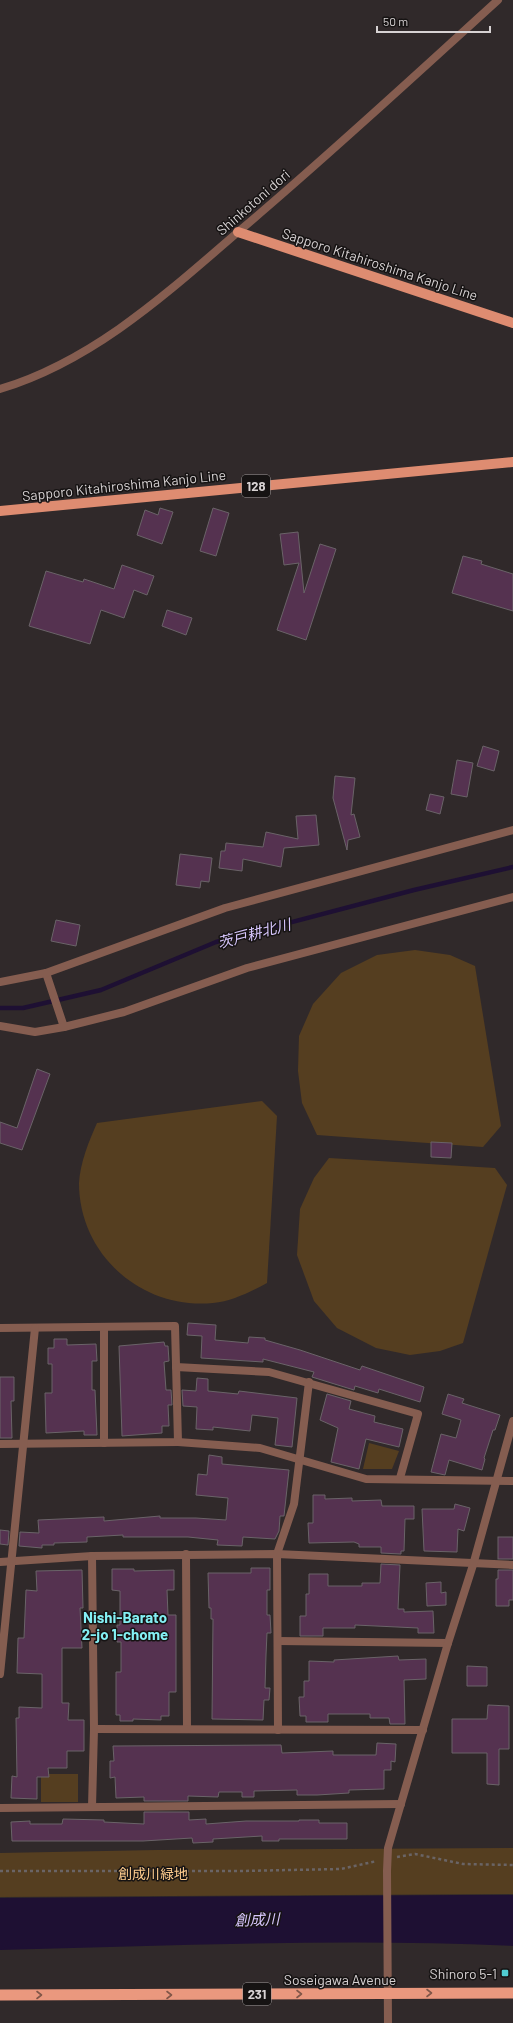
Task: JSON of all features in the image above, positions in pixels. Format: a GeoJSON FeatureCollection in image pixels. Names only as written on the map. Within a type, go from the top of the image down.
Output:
{"type":"FeatureCollection","features":[{"type":"Feature","properties":{"kind":"highway","name":"Soseigawa Avenue"},"geometry":{"type":"LineString","coordinates":[[0,1995],[513,1993]]}},
{"type":"Feature","properties":{"kind":"main road","name":"Sapporo Kitahiroshima Kanjo Line"},"geometry":{"type":"LineString","coordinates":[[238,232],[513,323]]}},
{"type":"Feature","properties":{"kind":"main road","name":"Sapporo Kitahiroshima Kanjo Line"},"geometry":{"type":"LineString","coordinates":[[0,511],[513,462]]}},
{"type":"Feature","properties":{"kind":"street","name":"Shinkotoni dori"},"geometry":{"type":"LineString","coordinates":[[0,389],[15,384],[77,356],[130,322],[177,286],[498,0]]}},
{"type":"Feature","properties":{"kind":"street"},"geometry":{"type":"LineString","coordinates":[[0,982],[46,973],[225,908],[513,830]]}},
{"type":"Feature","properties":{"kind":"street"},"geometry":{"type":"LineString","coordinates":[[0,1026],[35,1032],[64,1027],[124,1012],[247,968],[513,897]]}},
{"type":"Feature","properties":{"kind":"street"},"geometry":{"type":"LineString","coordinates":[[46,973],[64,1027]]}},
{"type":"Feature","properties":{"kind":"street"},"geometry":{"type":"LineString","coordinates":[[0,1328],[175,1326],[178,1442]]}},
{"type":"Feature","properties":{"kind":"street"},"geometry":{"type":"LineString","coordinates":[[104,1327],[104,1443]]}},
{"type":"Feature","properties":{"kind":"street"},"geometry":{"type":"LineString","coordinates":[[0,1674],[35,1328]]}},
{"type":"Feature","properties":{"kind":"street"},"geometry":{"type":"LineString","coordinates":[[176,1367],[269,1372],[309,1382],[418,1414],[400,1478]]}},
{"type":"Feature","properties":{"kind":"street"},"geometry":{"type":"LineString","coordinates":[[278,1730],[277,1554],[294,1504],[309,1382]]}},
{"type":"Feature","properties":{"kind":"street"},"geometry":{"type":"LineString","coordinates":[[388,2023],[388,1848],[448,1642],[473,1565],[513,1421]]}},
{"type":"Feature","properties":{"kind":"street"},"geometry":{"type":"LineString","coordinates":[[0,1444],[178,1442],[260,1448],[366,1479],[400,1478],[513,1481]]}},
{"type":"Feature","properties":{"kind":"street"},"geometry":{"type":"LineString","coordinates":[[186,1554],[187,1730]]}},
{"type":"Feature","properties":{"kind":"street"},"geometry":{"type":"LineString","coordinates":[[0,1562],[92,1556],[277,1554],[513,1566]]}},
{"type":"Feature","properties":{"kind":"street"},"geometry":{"type":"LineString","coordinates":[[92,1556],[94,1729],[92,1808]]}},
{"type":"Feature","properties":{"kind":"street"},"geometry":{"type":"LineString","coordinates":[[278,1641],[448,1642]]}},
{"type":"Feature","properties":{"kind":"street"},"geometry":{"type":"LineString","coordinates":[[94,1729],[423,1730]]}},
{"type":"Feature","properties":{"kind":"street"},"geometry":{"type":"LineString","coordinates":[[0,1808],[401,1804]]}},
{"type":"Feature","properties":{"kind":"path"},"geometry":{"type":"LineString","coordinates":[[0,1872],[341,1869],[415,1854],[463,1864],[513,1865]]}},
{"type":"Feature","properties":{"kind":"green space"},"geometry":{"type":"Polygon","coordinates":[[[415,950],[450,955],[475,966],[501,1126],[483,1147],[317,1135],[302,1103],[298,1071],[299,1036],[313,1004],[341,973],[377,955],[415,950]]]}},
{"type":"Feature","properties":{"kind":"green space"},"geometry":{"type":"Polygon","coordinates":[[[262,1101],[277,1116],[267,1283],[247,1293],[227,1300],[213,1303],[187,1303],[162,1297],[139,1287],[119,1273],[103,1254],[90,1233],[82,1209],[79,1183],[81,1168],[85,1152],[97,1123],[262,1101]]]}},
{"type":"Feature","properties":{"kind":"green space"},"geometry":{"type":"Polygon","coordinates":[[[329,1158],[495,1168],[507,1185],[463,1343],[440,1351],[410,1355],[376,1348],[337,1328],[314,1301],[297,1255],[300,1209],[314,1178],[329,1158]]]}},
{"type":"Feature","properties":{"kind":"green space"},"geometry":{"type":"Polygon","coordinates":[[[369,1443],[399,1451],[392,1469],[363,1469],[369,1443]]]}},
{"type":"Feature","properties":{"kind":"green space"},"geometry":{"type":"Polygon","coordinates":[[[41,1774],[78,1774],[78,1802],[41,1802],[41,1774]]]}},
{"type":"Feature","properties":{"kind":"green space","name":"創成川緑地"},"geometry":{"type":"Polygon","coordinates":[[[513,1848],[513,1894],[0,1897],[0,1853],[157,1850],[513,1848]]]}},
{"type":"Feature","properties":{"kind":"water","name":"創成川"},"geometry":{"type":"Polygon","coordinates":[[[513,1895],[513,1946],[321,1943],[0,1950],[0,1898],[513,1895]]]}},
{"type":"Feature","properties":{"kind":"building"},"geometry":{"type":"Polygon","coordinates":[[[160,508],[173,512],[162,544],[137,535],[145,510],[158,515],[160,508]]]}},
{"type":"Feature","properties":{"kind":"building"},"geometry":{"type":"Polygon","coordinates":[[[213,508],[229,513],[216,556],[200,551],[213,508]]]}},
{"type":"Feature","properties":{"kind":"building"},"geometry":{"type":"Polygon","coordinates":[[[298,532],[304,593],[320,544],[336,549],[306,640],[277,630],[299,563],[284,565],[280,534],[298,532]]]}},
{"type":"Feature","properties":{"kind":"building"},"geometry":{"type":"Polygon","coordinates":[[[463,556],[482,561],[481,564],[513,574],[513,611],[452,593],[463,556]]]}},
{"type":"Feature","properties":{"kind":"building"},"geometry":{"type":"Polygon","coordinates":[[[122,565],[154,576],[147,595],[134,590],[124,618],[101,610],[90,644],[29,626],[46,571],[83,582],[84,579],[114,589],[122,565]]]}},
{"type":"Feature","properties":{"kind":"building"},"geometry":{"type":"Polygon","coordinates":[[[167,610],[192,618],[186,635],[162,626],[167,610]]]}},
{"type":"Feature","properties":{"kind":"building"},"geometry":{"type":"Polygon","coordinates":[[[483,746],[499,751],[494,771],[477,766],[483,746]]]}},
{"type":"Feature","properties":{"kind":"building"},"geometry":{"type":"Polygon","coordinates":[[[457,760],[473,763],[467,797],[451,794],[457,760]]]}},
{"type":"Feature","properties":{"kind":"building"},"geometry":{"type":"Polygon","coordinates":[[[335,776],[355,778],[351,815],[354,814],[360,837],[348,840],[347,850],[333,798],[335,776]]]}},
{"type":"Feature","properties":{"kind":"building"},"geometry":{"type":"Polygon","coordinates":[[[430,794],[444,797],[440,814],[426,810],[430,794]]]}},
{"type":"Feature","properties":{"kind":"building"},"geometry":{"type":"Polygon","coordinates":[[[316,815],[319,845],[284,848],[281,867],[243,859],[242,871],[219,868],[221,851],[225,851],[226,843],[263,847],[266,832],[298,839],[296,816],[316,815]]]}},
{"type":"Feature","properties":{"kind":"building"},"geometry":{"type":"Polygon","coordinates":[[[180,854],[212,858],[209,882],[201,881],[200,888],[176,885],[180,854]]]}},
{"type":"Feature","properties":{"kind":"building"},"geometry":{"type":"Polygon","coordinates":[[[56,920],[80,925],[76,946],[51,941],[56,920]]]}},
{"type":"Feature","properties":{"kind":"building"},"geometry":{"type":"Polygon","coordinates":[[[37,1069],[50,1074],[22,1150],[0,1143],[0,1122],[17,1128],[37,1069]]]}},
{"type":"Feature","properties":{"kind":"building"},"geometry":{"type":"Polygon","coordinates":[[[431,1142],[452,1143],[451,1158],[431,1157],[431,1142]]]}},
{"type":"Feature","properties":{"kind":"building"},"geometry":{"type":"Polygon","coordinates":[[[188,1323],[216,1325],[215,1340],[248,1343],[249,1337],[265,1338],[265,1340],[360,1370],[362,1366],[424,1387],[420,1402],[379,1389],[378,1393],[355,1386],[354,1390],[312,1377],[314,1372],[263,1359],[263,1362],[201,1358],[202,1336],[187,1335],[188,1323]]]}},
{"type":"Feature","properties":{"kind":"building"},"geometry":{"type":"Polygon","coordinates":[[[54,1339],[67,1339],[67,1345],[96,1344],[97,1361],[92,1361],[92,1390],[95,1390],[97,1435],[84,1435],[84,1431],[46,1433],[45,1393],[52,1393],[52,1364],[48,1364],[48,1348],[54,1348],[54,1339]]]}},
{"type":"Feature","properties":{"kind":"building"},"geometry":{"type":"Polygon","coordinates":[[[164,1342],[165,1346],[168,1346],[169,1361],[164,1362],[166,1390],[171,1390],[172,1405],[168,1405],[169,1426],[162,1426],[162,1433],[122,1436],[119,1346],[164,1342]]]}},
{"type":"Feature","properties":{"kind":"building"},"geometry":{"type":"Polygon","coordinates":[[[0,1377],[14,1377],[14,1401],[11,1401],[12,1438],[0,1438],[0,1377]]]}},
{"type":"Feature","properties":{"kind":"building"},"geometry":{"type":"Polygon","coordinates":[[[197,1378],[208,1379],[208,1391],[238,1394],[239,1391],[297,1398],[292,1447],[275,1445],[278,1418],[252,1415],[250,1431],[213,1427],[213,1430],[196,1429],[197,1407],[183,1406],[182,1390],[196,1391],[197,1378]]]}},
{"type":"Feature","properties":{"kind":"building"},"geometry":{"type":"Polygon","coordinates":[[[327,1394],[351,1401],[349,1409],[375,1416],[374,1422],[403,1429],[399,1447],[366,1439],[359,1469],[331,1462],[338,1428],[320,1420],[327,1394]]]}},
{"type":"Feature","properties":{"kind":"building"},"geometry":{"type":"Polygon","coordinates":[[[448,1394],[464,1399],[462,1403],[500,1415],[495,1430],[493,1430],[484,1458],[482,1470],[449,1460],[445,1475],[431,1472],[441,1434],[456,1438],[461,1420],[442,1414],[448,1394]]]}},
{"type":"Feature","properties":{"kind":"building"},"geometry":{"type":"Polygon","coordinates":[[[209,1455],[222,1457],[222,1464],[289,1470],[284,1516],[280,1516],[279,1531],[275,1539],[243,1537],[242,1546],[217,1545],[218,1540],[188,1537],[123,1537],[123,1535],[87,1537],[87,1542],[54,1543],[54,1545],[42,1545],[42,1548],[19,1546],[20,1532],[39,1533],[38,1520],[104,1517],[104,1521],[160,1516],[160,1518],[226,1520],[228,1498],[196,1495],[198,1474],[207,1475],[209,1455]]]}},
{"type":"Feature","properties":{"kind":"building"},"geometry":{"type":"Polygon","coordinates":[[[313,1495],[325,1495],[325,1499],[352,1498],[352,1501],[381,1500],[382,1506],[414,1506],[414,1519],[405,1519],[404,1551],[401,1551],[401,1554],[381,1553],[381,1547],[359,1547],[359,1544],[354,1542],[309,1543],[308,1523],[313,1523],[313,1495]]]}},
{"type":"Feature","properties":{"kind":"building"},"geometry":{"type":"Polygon","coordinates":[[[455,1504],[470,1508],[464,1531],[458,1529],[457,1552],[424,1551],[422,1509],[454,1509],[455,1504]]]}},
{"type":"Feature","properties":{"kind":"building"},"geometry":{"type":"Polygon","coordinates":[[[0,1530],[9,1531],[8,1545],[0,1544],[0,1530]]]}},
{"type":"Feature","properties":{"kind":"building"},"geometry":{"type":"Polygon","coordinates":[[[498,1537],[513,1537],[513,1559],[498,1559],[498,1537]]]}},
{"type":"Feature","properties":{"kind":"building"},"geometry":{"type":"Polygon","coordinates":[[[381,1564],[400,1565],[398,1609],[404,1609],[404,1612],[433,1611],[434,1633],[418,1633],[418,1628],[355,1625],[355,1628],[323,1628],[323,1636],[300,1636],[300,1616],[306,1616],[306,1594],[309,1594],[309,1574],[328,1574],[328,1586],[362,1586],[362,1583],[380,1583],[381,1564]]]}},
{"type":"Feature","properties":{"kind":"building"},"geometry":{"type":"Polygon","coordinates":[[[251,1568],[270,1568],[270,1590],[267,1590],[267,1615],[270,1615],[271,1633],[267,1633],[265,1688],[270,1688],[269,1700],[264,1700],[263,1720],[212,1719],[213,1619],[211,1619],[211,1608],[209,1608],[208,1573],[251,1573],[251,1568]]]}},
{"type":"Feature","properties":{"kind":"building"},"geometry":{"type":"Polygon","coordinates":[[[112,1569],[134,1569],[134,1571],[174,1570],[174,1590],[167,1590],[168,1615],[176,1615],[176,1692],[169,1692],[169,1716],[161,1716],[161,1720],[133,1719],[133,1721],[120,1721],[120,1715],[116,1715],[116,1672],[121,1672],[121,1642],[117,1642],[117,1625],[120,1625],[120,1591],[112,1590],[112,1569]]]}},
{"type":"Feature","properties":{"kind":"building"},"geometry":{"type":"Polygon","coordinates":[[[82,1570],[83,1608],[80,1608],[82,1648],[62,1648],[62,1703],[69,1703],[68,1720],[84,1720],[84,1751],[67,1751],[67,1768],[48,1768],[49,1777],[37,1777],[37,1799],[11,1798],[12,1776],[17,1777],[16,1718],[19,1718],[19,1707],[42,1708],[42,1674],[17,1673],[18,1638],[24,1638],[26,1590],[37,1591],[36,1571],[82,1570]]]}},
{"type":"Feature","properties":{"kind":"building"},"geometry":{"type":"Polygon","coordinates":[[[498,1570],[513,1570],[513,1600],[509,1600],[509,1606],[496,1606],[496,1579],[498,1579],[498,1570]]]}},
{"type":"Feature","properties":{"kind":"building"},"geometry":{"type":"Polygon","coordinates":[[[441,1582],[441,1593],[446,1592],[446,1605],[427,1606],[426,1583],[441,1582]]]}},
{"type":"Feature","properties":{"kind":"building"},"geometry":{"type":"Polygon","coordinates":[[[398,1656],[399,1660],[426,1659],[426,1679],[404,1680],[405,1724],[390,1724],[389,1718],[370,1718],[370,1714],[328,1714],[328,1722],[306,1722],[306,1716],[300,1716],[299,1697],[304,1697],[304,1681],[309,1681],[309,1661],[334,1662],[334,1660],[398,1656]]]}},
{"type":"Feature","properties":{"kind":"building"},"geometry":{"type":"Polygon","coordinates":[[[467,1666],[487,1667],[487,1686],[467,1686],[467,1666]]]}},
{"type":"Feature","properties":{"kind":"building"},"geometry":{"type":"Polygon","coordinates":[[[488,1705],[509,1706],[509,1749],[499,1749],[499,1785],[487,1784],[487,1753],[452,1753],[452,1719],[487,1719],[488,1705]]]}},
{"type":"Feature","properties":{"kind":"building"},"geometry":{"type":"Polygon","coordinates":[[[377,1743],[396,1744],[395,1762],[391,1761],[391,1770],[384,1770],[384,1789],[349,1790],[349,1793],[317,1795],[297,1795],[297,1790],[254,1791],[254,1797],[242,1797],[242,1792],[219,1792],[218,1797],[188,1796],[188,1801],[144,1801],[144,1797],[116,1798],[115,1777],[110,1778],[110,1761],[114,1761],[113,1746],[281,1745],[282,1753],[333,1751],[333,1755],[376,1755],[377,1743]]]}},
{"type":"Feature","properties":{"kind":"building"},"geometry":{"type":"Polygon","coordinates":[[[144,1812],[189,1812],[189,1820],[206,1819],[206,1824],[246,1821],[299,1820],[319,1820],[319,1823],[347,1823],[347,1839],[279,1839],[279,1841],[262,1841],[262,1836],[213,1839],[213,1842],[193,1843],[192,1838],[143,1841],[12,1841],[11,1822],[30,1821],[30,1824],[62,1824],[63,1819],[104,1820],[104,1822],[144,1824],[144,1812]]]}},
{"type":"Feature","properties":{"kind":"waterway","name":"茨戸耕北川"},"geometry":{"type":"LineString","coordinates":[[0,1008],[23,1008],[101,990],[216,942],[414,890],[513,867]]}},
{"type":"Feature","properties":{"kind":"place","name":"Shinoro 5-1"},"geometry":{"type":"Point","coordinates":[505,1973]}},
{"type":"Feature","properties":{"kind":"district","name":"Nishi-Barato 2-jo 1-chome"},"geometry":{"type":"Point","coordinates":[125,1626]}}]}
